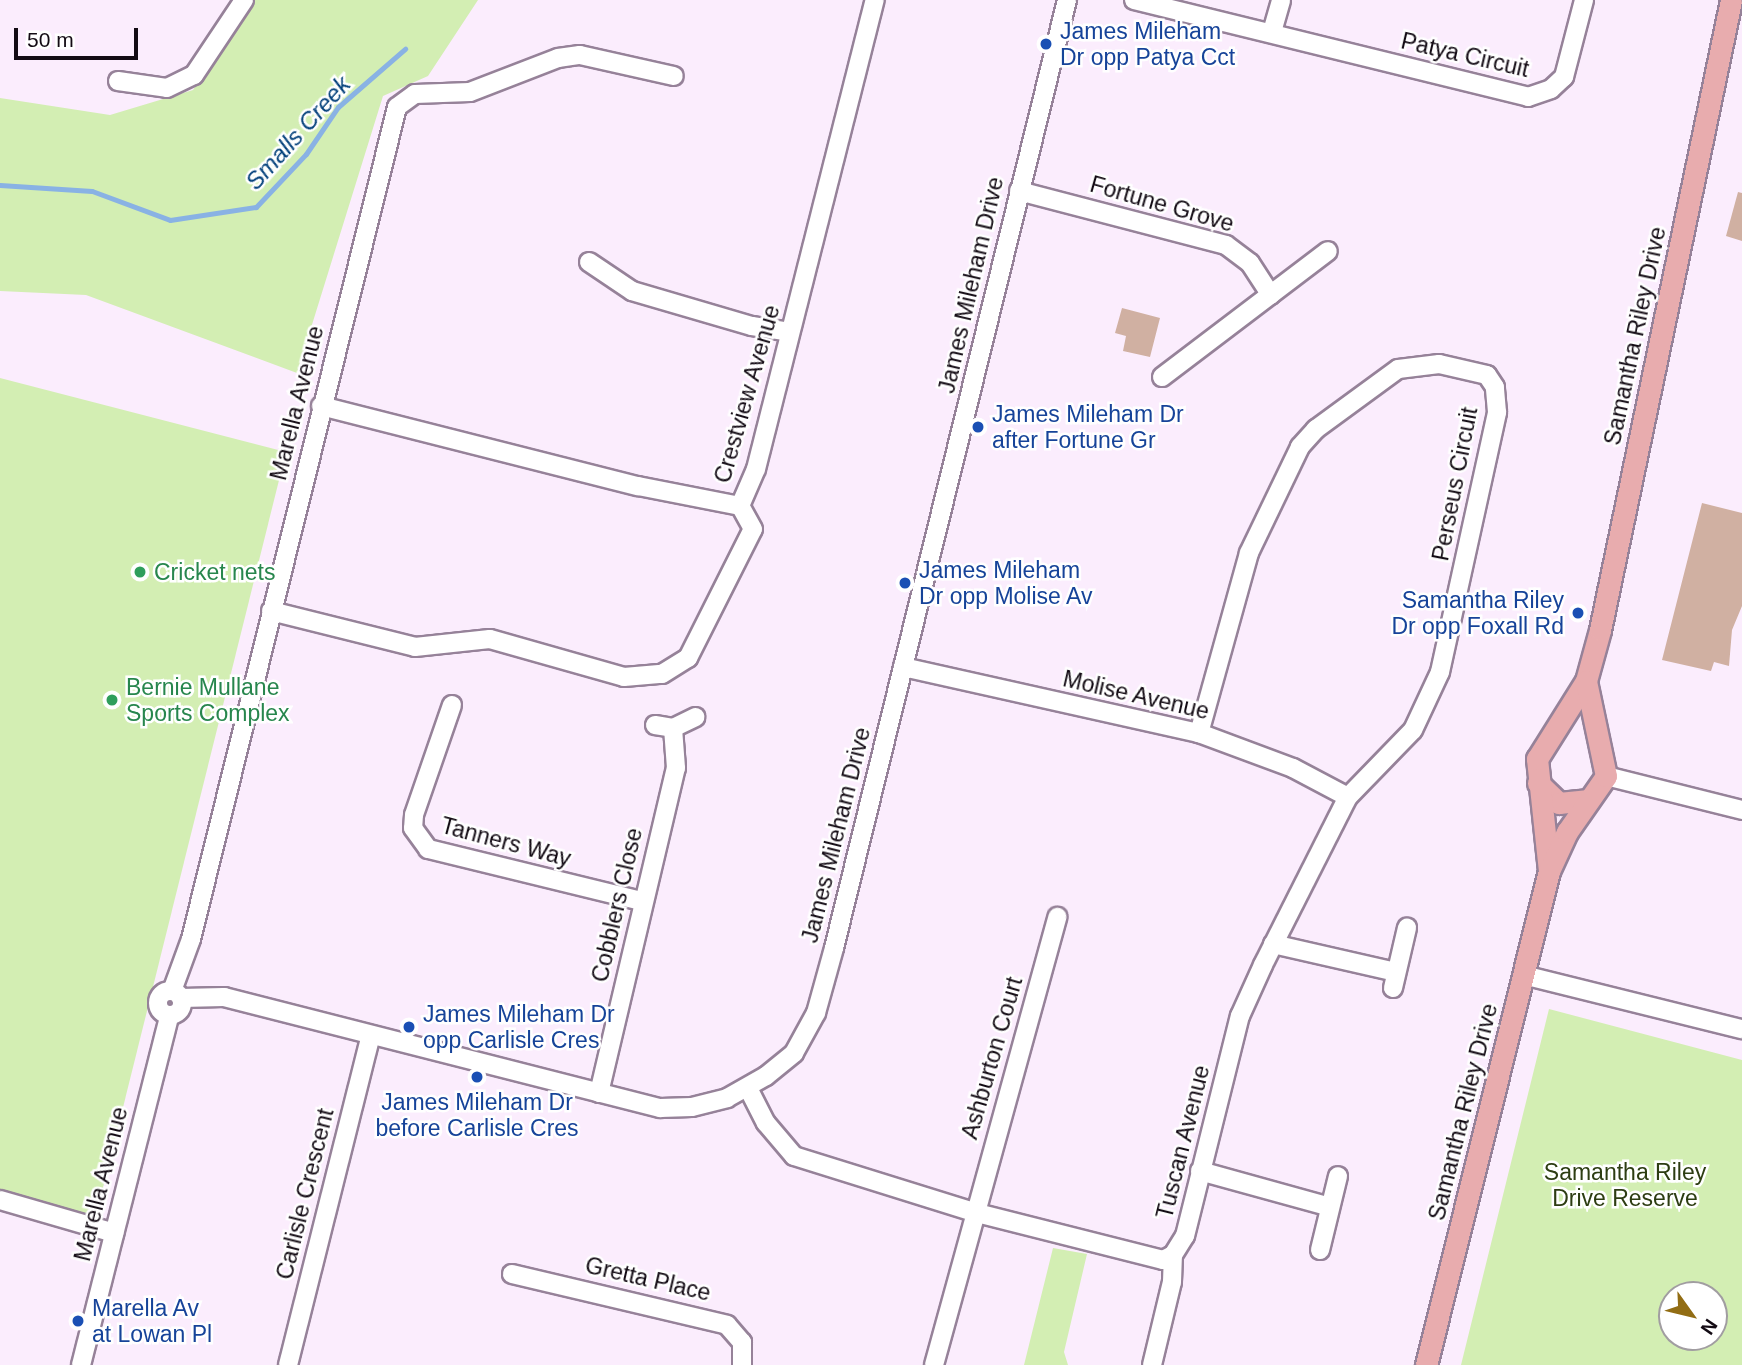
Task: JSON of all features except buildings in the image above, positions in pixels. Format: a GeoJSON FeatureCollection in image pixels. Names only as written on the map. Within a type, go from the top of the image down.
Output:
{"type":"FeatureCollection","features":[{"type":"Feature","properties":{"kind":"main road","name":"Samantha Riley Drive"},"geometry":{"type":"LineString","coordinates":[[1549,871],[1536,758],[1586,681],[1654,377],[1731,0]]}},
{"type":"Feature","properties":{"kind":"main road","name":"Samantha Riley Drive"},"geometry":{"type":"LineString","coordinates":[[1426,1365],[1549,871],[1589,800],[1606,776],[1586,681]]}},
{"type":"Feature","properties":{"kind":"main road"},"geometry":{"type":"LineString","coordinates":[[1550,739],[1574,733],[1600,747]]}},
{"type":"Feature","properties":{"kind":"main road"},"geometry":{"type":"LineString","coordinates":[[1538,783],[1559,803],[1589,800]]}},
{"type":"Feature","properties":{"kind":"street"},"geometry":{"type":"LineString","coordinates":[[118,81],[167,88],[194,75],[244,0]]}},
{"type":"Feature","properties":{"kind":"street","name":"Crestview Avenue"},"geometry":{"type":"LineString","coordinates":[[321,406],[638,486],[740,506],[756,469],[875,0]]}},
{"type":"Feature","properties":{"kind":"street","name":"James Mileham Drive"},"geometry":{"type":"LineString","coordinates":[[177,995],[224,997],[600,1093],[676,1108],[711,1103],[748,1088],[794,1053],[816,1013],[1067,0]]}},
{"type":"Feature","properties":{"kind":"street","name":"Patya Circuit"},"geometry":{"type":"LineString","coordinates":[[1134,0],[1536,96],[1564,76],[1584,0]]}},
{"type":"Feature","properties":{"kind":"street"},"geometry":{"type":"LineString","coordinates":[[1272,33],[1281,0]]}},
{"type":"Feature","properties":{"kind":"street","name":"Marella Avenue"},"geometry":{"type":"LineString","coordinates":[[81,1365],[169,1016],[159,1010],[157,1001],[162,993],[177,995],[397,107],[415,94],[470,92],[558,58],[580,55],[674,76]]}},
{"type":"Feature","properties":{"kind":"street","name":"Fortune Grove"},"geometry":{"type":"LineString","coordinates":[[1019,191],[1226,245],[1250,263],[1271,295]]}},
{"type":"Feature","properties":{"kind":"street"},"geometry":{"type":"LineString","coordinates":[[1162,377],[1328,251]]}},
{"type":"Feature","properties":{"kind":"street"},"geometry":{"type":"LineString","coordinates":[[589,262],[632,291],[752,326],[790,332]]}},
{"type":"Feature","properties":{"kind":"street","name":"Perseus Circuit"},"geometry":{"type":"LineString","coordinates":[[1199,733],[1249,553],[1300,447],[1316,429],[1398,369],[1439,364],[1488,375],[1495,387],[1497,412],[1440,673],[1413,730],[1348,797]]}},
{"type":"Feature","properties":{"kind":"street"},"geometry":{"type":"LineString","coordinates":[[271,611],[415,647],[490,639],[624,677],[662,674],[688,658],[753,529],[740,506]]}},
{"type":"Feature","properties":{"kind":"street","name":"Molise Avenue"},"geometry":{"type":"LineString","coordinates":[[903,667],[1199,733],[1293,768],[1348,797]]}},
{"type":"Feature","properties":{"kind":"street","name":"Tanners Way"},"geometry":{"type":"LineString","coordinates":[[452,705],[414,815],[413,828],[423,844],[444,856],[642,901]]}},
{"type":"Feature","properties":{"kind":"street","name":"Cobblers Close"},"geometry":{"type":"LineString","coordinates":[[600,1093],[642,901],[676,768],[664,726],[696,717]]}},
{"type":"Feature","properties":{"kind":"street"},"geometry":{"type":"LineString","coordinates":[[1606,776],[1742,810]]}},
{"type":"Feature","properties":{"kind":"street","name":"Tuscan Avenue"},"geometry":{"type":"LineString","coordinates":[[748,1088],[766,1123],[794,1156],[976,1213],[1163,1260],[1173,1255],[1185,1236],[1240,1016],[1273,944],[1348,797]]}},
{"type":"Feature","properties":{"kind":"street","name":"Ashburton Court"},"geometry":{"type":"LineString","coordinates":[[976,1213],[1057,917]]}},
{"type":"Feature","properties":{"kind":"street"},"geometry":{"type":"LineString","coordinates":[[1273,944],[1394,980],[1408,928]]}},
{"type":"Feature","properties":{"kind":"street"},"geometry":{"type":"LineString","coordinates":[[1523,975],[1742,1029]]}},
{"type":"Feature","properties":{"kind":"street","name":"Carlisle Crescent"},"geometry":{"type":"LineString","coordinates":[[288,1365],[371,1035]]}},
{"type":"Feature","properties":{"kind":"street"},"geometry":{"type":"LineString","coordinates":[[1200,1171],[1327,1206]]}},
{"type":"Feature","properties":{"kind":"street"},"geometry":{"type":"LineString","coordinates":[[1320,1250],[1327,1206],[1338,1177]]}},
{"type":"Feature","properties":{"kind":"street"},"geometry":{"type":"LineString","coordinates":[[0,1200],[114,1233]]}},
{"type":"Feature","properties":{"kind":"street"},"geometry":{"type":"LineString","coordinates":[[934,1365],[976,1213]]}},
{"type":"Feature","properties":{"kind":"street"},"geometry":{"type":"LineString","coordinates":[[1152,1365],[1172,1282],[1173,1255]]}},
{"type":"Feature","properties":{"kind":"street","name":"Gretta Place"},"geometry":{"type":"LineString","coordinates":[[512,1274],[727,1325],[742,1342],[742,1365]]}},
{"type":"Feature","properties":{"kind":"green space"},"geometry":{"type":"Polygon","coordinates":[[[254,0],[478,0],[428,76],[383,96],[297,373],[86,295],[0,291],[0,98],[110,115],[193,90],[254,0]]]}},
{"type":"Feature","properties":{"kind":"green space","name":"Bernie Mullane Sports Complex"},"geometry":{"type":"Polygon","coordinates":[[[0,378],[286,452],[96,1216],[0,1192],[0,378]]]}},
{"type":"Feature","properties":{"kind":"green space","name":"Samantha Riley Drive Reserve"},"geometry":{"type":"Polygon","coordinates":[[[1549,1009],[1742,1060],[1742,1365],[1461,1365],[1549,1009]]]}},
{"type":"Feature","properties":{"kind":"green space"},"geometry":{"type":"Polygon","coordinates":[[[1053,1248],[1087,1254],[1064,1352],[1068,1365],[1024,1365],[1053,1248]]]}},
{"type":"Feature","properties":{"kind":"waterway","name":"Smalls Creek"},"geometry":{"type":"LineString","coordinates":[[0,185],[92,191],[170,220],[256,207],[306,154],[338,107],[405,49]]}},
{"type":"Feature","properties":{"kind":"place","name":"James Mileham Dr opp Patya Cct"},"geometry":{"type":"Point","coordinates":[1046,44]}},
{"type":"Feature","properties":{"kind":"place","name":"James Mileham Dr after Fortune Gr"},"geometry":{"type":"Point","coordinates":[978,427]}},
{"type":"Feature","properties":{"kind":"place","name":"Cricket nets"},"geometry":{"type":"Point","coordinates":[140,572]}},
{"type":"Feature","properties":{"kind":"place","name":"James Mileham Dr opp Molise Av"},"geometry":{"type":"Point","coordinates":[905,583]}},
{"type":"Feature","properties":{"kind":"place","name":"Samantha Riley Dr opp Foxall Rd"},"geometry":{"type":"Point","coordinates":[1578,613]}},
{"type":"Feature","properties":{"kind":"place","name":"Bernie Mullane Sports Complex"},"geometry":{"type":"Point","coordinates":[112,700]}},
{"type":"Feature","properties":{"kind":"place","name":"James Mileham Dr opp Carlisle Cres"},"geometry":{"type":"Point","coordinates":[409,1027]}},
{"type":"Feature","properties":{"kind":"place","name":"James Mileham Dr before Carlisle Cres"},"geometry":{"type":"Point","coordinates":[477,1077]}},
{"type":"Feature","properties":{"kind":"place","name":"Marella Av at Lowan Pl"},"geometry":{"type":"Point","coordinates":[78,1321]}}]}
